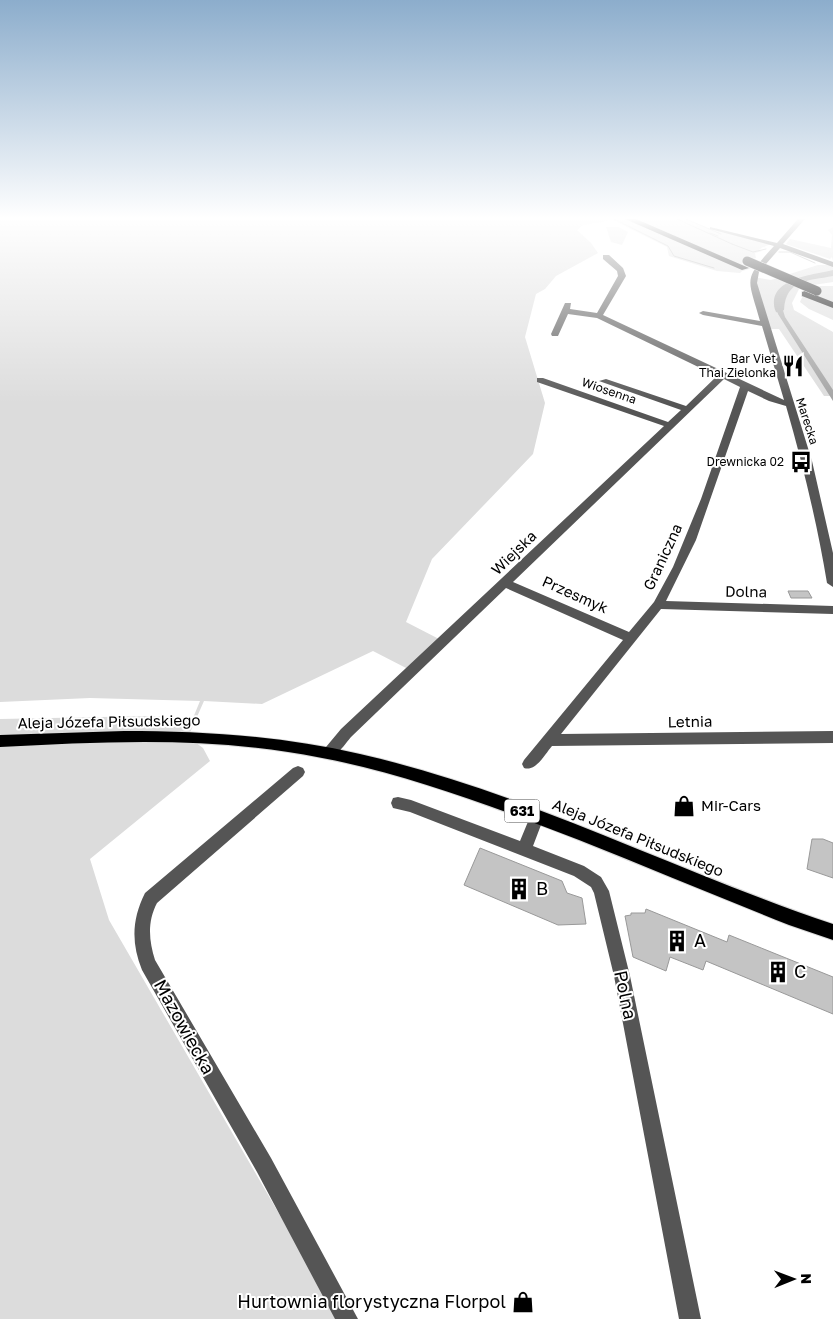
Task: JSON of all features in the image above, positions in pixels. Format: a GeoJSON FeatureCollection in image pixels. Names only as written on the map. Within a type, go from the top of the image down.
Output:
{"type":"FeatureCollection","features":[{"type":"Feature","properties":{"kind":"highway"},"geometry":{"type":"LineString","coordinates":[[778,281],[833,306]]}},
{"type":"Feature","properties":{"kind":"highway"},"geometry":{"type":"LineString","coordinates":[[788,281],[833,298]]}},
{"type":"Feature","properties":{"kind":"main road","name":"Aleja Józefa Piłsudskiego"},"geometry":{"type":"LineString","coordinates":[[0,741],[81,737],[188,737],[259,742],[328,753],[417,774],[476,794],[789,917],[833,932]]}},
{"type":"Feature","properties":{"kind":"main road","name":"Aleja Józefa Piłsudskiego"},"geometry":{"type":"LineString","coordinates":[[789,917],[833,938]]}},
{"type":"Feature","properties":{"kind":"street"},"geometry":{"type":"LineString","coordinates":[[599,316],[619,281]]}},
{"type":"Feature","properties":{"kind":"street","name":"Marecka"},"geometry":{"type":"LineString","coordinates":[[754,281],[754,288],[813,484],[833,583]]}},
{"type":"Feature","properties":{"kind":"street"},"geometry":{"type":"LineString","coordinates":[[555,334],[567,308],[599,316],[722,376],[772,399],[788,404]]}},
{"type":"Feature","properties":{"kind":"street"},"geometry":{"type":"LineString","coordinates":[[703,312],[765,324]]}},
{"type":"Feature","properties":{"kind":"street","name":"Wiejska"},"geometry":{"type":"LineString","coordinates":[[328,753],[346,733],[722,376]]}},
{"type":"Feature","properties":{"kind":"street","name":"Wiosenna"},"geometry":{"type":"LineString","coordinates":[[540,380],[669,425]]}},
{"type":"Feature","properties":{"kind":"street"},"geometry":{"type":"LineString","coordinates":[[603,381],[687,409]]}},
{"type":"Feature","properties":{"kind":"street","name":"Graniczna"},"geometry":{"type":"LineString","coordinates":[[529,764],[658,604],[670,586],[687,549],[745,386]]}},
{"type":"Feature","properties":{"kind":"street","name":"Przesmyk"},"geometry":{"type":"LineString","coordinates":[[505,583],[631,638]]}},
{"type":"Feature","properties":{"kind":"street","name":"Dolna"},"geometry":{"type":"LineString","coordinates":[[658,604],[833,610]]}},
{"type":"Feature","properties":{"kind":"street","name":"Letnia"},"geometry":{"type":"LineString","coordinates":[[548,740],[833,737]]}},
{"type":"Feature","properties":{"kind":"street","name":"Mazowiecka"},"geometry":{"type":"LineString","coordinates":[[298,772],[151,898],[140,928],[148,964],[264,1165],[347,1319]]}},
{"type":"Feature","properties":{"kind":"street","name":"Polna"},"geometry":{"type":"LineString","coordinates":[[398,804],[411,806],[579,871],[596,882],[601,891],[622,976],[690,1319]]}},
{"type":"Feature","properties":{"kind":"street"},"geometry":{"type":"LineString","coordinates":[[524,850],[537,817]]}},
{"type":"Feature","properties":{"kind":"shaded area"},"geometry":{"type":"Polygon","coordinates":[[[0,281],[552,281],[545,289],[536,294],[525,337],[545,403],[533,454],[432,559],[406,622],[439,639],[408,669],[373,651],[262,704],[204,701],[188,737],[203,748],[210,761],[90,859],[109,920],[340,1319],[0,1319],[0,719],[151,716],[193,718],[200,701],[90,698],[0,702],[0,281]]]}},
{"type":"Feature","properties":{"kind":"shaded area"},"geometry":{"type":"Polygon","coordinates":[[[754,281],[833,281],[800,287],[792,303],[794,310],[833,332],[833,396],[824,396],[779,329],[766,329],[754,281]]]}},
{"type":"Feature","properties":{"kind":"shaded area"},"geometry":{"type":"Polygon","coordinates":[[[820,286],[833,286],[833,320],[809,309],[800,302],[811,290],[820,286]]]}},
{"type":"Feature","properties":{"kind":"shaded area"},"geometry":{"type":"Polygon","coordinates":[[[781,290],[786,293],[782,307],[785,317],[833,390],[833,401],[778,314],[776,303],[781,290]]]}},
{"type":"Feature","properties":{"kind":"building"},"geometry":{"type":"Polygon","coordinates":[[[788,591],[808,591],[812,598],[791,598],[788,591]]]}},
{"type":"Feature","properties":{"kind":"building"},"geometry":{"type":"Polygon","coordinates":[[[812,839],[823,839],[833,843],[833,878],[807,869],[812,839]]]}},
{"type":"Feature","properties":{"kind":"building","name":"B"},"geometry":{"type":"Polygon","coordinates":[[[480,848],[562,881],[567,893],[582,898],[586,924],[558,925],[464,885],[480,848]]]}},
{"type":"Feature","properties":{"kind":"building"},"geometry":{"type":"Polygon","coordinates":[[[646,909],[727,942],[729,935],[833,977],[833,1014],[706,961],[703,970],[670,957],[666,971],[633,957],[625,916],[631,915],[631,913],[645,913],[646,909]]]}},
{"type":"Feature","properties":{"kind":"waterway"},"geometry":{"type":"LineString","coordinates":[[779,310],[783,291],[797,281]]}},
{"type":"Feature","properties":{"kind":"place","name":"Bar Viet Thai Zielonka"},"geometry":{"type":"Point","coordinates":[793,366]}},
{"type":"Feature","properties":{"kind":"place","name":"Drewnicka 02"},"geometry":{"type":"Point","coordinates":[801,462]}},
{"type":"Feature","properties":{"kind":"place","name":"Mir-Cars"},"geometry":{"type":"Point","coordinates":[684,806]}},
{"type":"Feature","properties":{"kind":"place","name":"B"},"geometry":{"type":"Point","coordinates":[519,889]}},
{"type":"Feature","properties":{"kind":"place","name":"A"},"geometry":{"type":"Point","coordinates":[677,941]}},
{"type":"Feature","properties":{"kind":"place","name":"C"},"geometry":{"type":"Point","coordinates":[778,972]}},
{"type":"Feature","properties":{"kind":"place","name":"Hurtownia florystyczna Florpol"},"geometry":{"type":"Point","coordinates":[523,1302]}}]}
